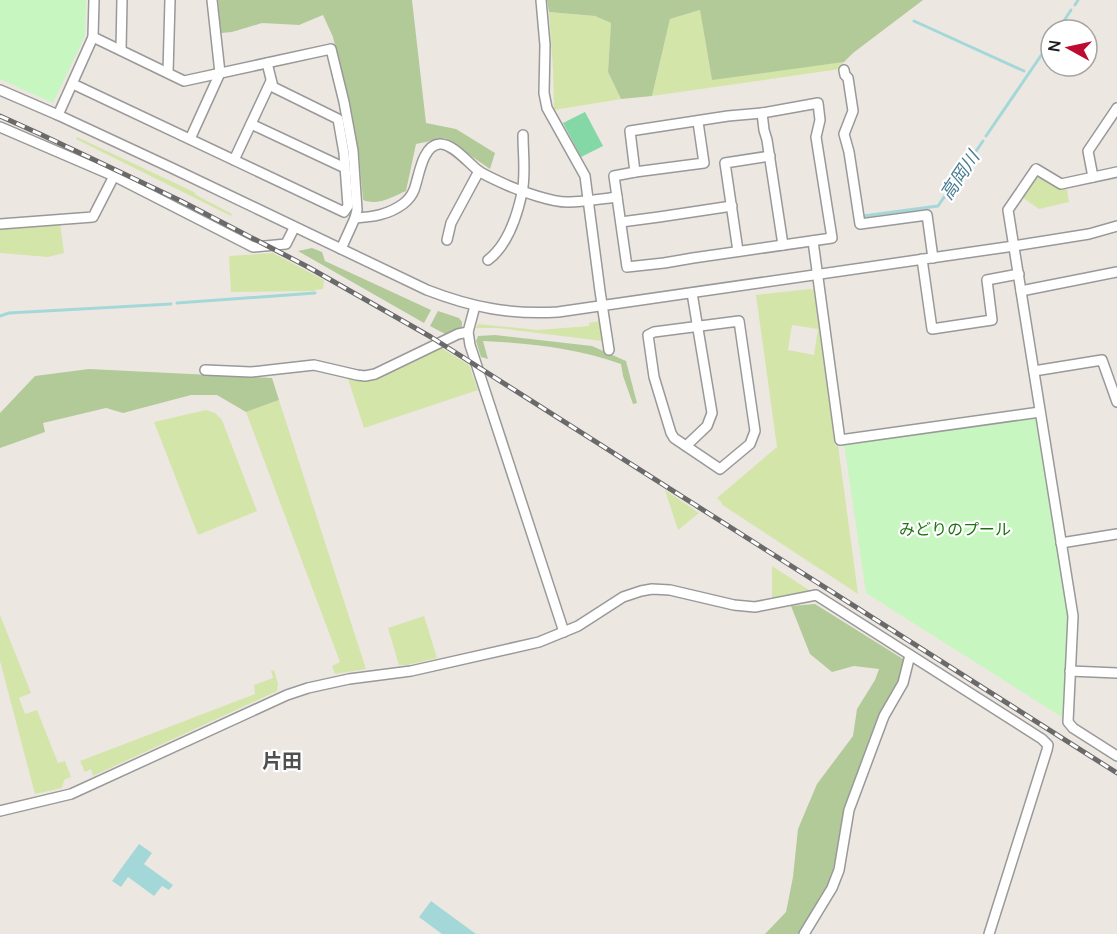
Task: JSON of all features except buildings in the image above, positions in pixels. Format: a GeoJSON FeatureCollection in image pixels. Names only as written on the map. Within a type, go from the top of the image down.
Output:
{"type":"FeatureCollection","features":[{"type":"Feature","properties":{"kind":"street"},"geometry":{"type":"LineString","coordinates":[[58,115],[93,37],[94,0]]}},
{"type":"Feature","properties":{"kind":"street"},"geometry":{"type":"LineString","coordinates":[[121,50],[122,0]]}},
{"type":"Feature","properties":{"kind":"street"},"geometry":{"type":"LineString","coordinates":[[168,73],[170,0]]}},
{"type":"Feature","properties":{"kind":"street"},"geometry":{"type":"LineString","coordinates":[[189,139],[220,73],[212,0]]}},
{"type":"Feature","properties":{"kind":"street"},"geometry":{"type":"LineString","coordinates":[[542,0],[545,45],[543,93],[546,108],[585,176],[609,350]]}},
{"type":"Feature","properties":{"kind":"street"},"geometry":{"type":"LineString","coordinates":[[93,37],[184,81],[331,49],[353,150],[357,210],[341,249]]}},
{"type":"Feature","properties":{"kind":"street"},"geometry":{"type":"LineString","coordinates":[[73,84],[344,212],[348,206],[338,119],[273,87],[267,63]]}},
{"type":"Feature","properties":{"kind":"street"},"geometry":{"type":"LineString","coordinates":[[844,70],[848,78],[853,111],[844,134],[860,224],[927,215],[933,258]]}},
{"type":"Feature","properties":{"kind":"street"},"geometry":{"type":"LineString","coordinates":[[234,160],[271,81]]}},
{"type":"Feature","properties":{"kind":"street"},"geometry":{"type":"LineString","coordinates":[[0,90],[58,115],[427,290],[475,306],[513,312],[542,313],[603,306],[1014,246],[1089,234],[1117,226]]}},
{"type":"Feature","properties":{"kind":"street"},"geometry":{"type":"LineString","coordinates":[[635,172],[630,132],[818,103],[820,120],[816,137],[832,238],[627,267],[614,176],[704,163],[698,122]]}},
{"type":"Feature","properties":{"kind":"street"},"geometry":{"type":"LineString","coordinates":[[1093,177],[1088,151],[1116,112]]}},
{"type":"Feature","properties":{"kind":"street"},"geometry":{"type":"LineString","coordinates":[[762,113],[783,245]]}},
{"type":"Feature","properties":{"kind":"street"},"geometry":{"type":"LineString","coordinates":[[251,124],[345,168]]}},
{"type":"Feature","properties":{"kind":"street"},"geometry":{"type":"LineString","coordinates":[[0,127],[114,176],[253,247],[286,244],[294,228]]}},
{"type":"Feature","properties":{"kind":"street"},"geometry":{"type":"LineString","coordinates":[[488,260],[503,244],[513,224],[522,191],[523,135]]}},
{"type":"Feature","properties":{"kind":"street"},"geometry":{"type":"LineString","coordinates":[[355,218],[386,214],[404,204],[413,193],[427,153],[437,144],[448,146],[478,171],[522,191],[559,202],[617,197]]}},
{"type":"Feature","properties":{"kind":"street"},"geometry":{"type":"LineString","coordinates":[[738,251],[725,163],[770,156]]}},
{"type":"Feature","properties":{"kind":"street"},"geometry":{"type":"LineString","coordinates":[[1117,171],[1061,184],[1036,169],[1008,210],[1073,616],[1068,722],[1073,728],[1117,756]]}},
{"type":"Feature","properties":{"kind":"street"},"geometry":{"type":"LineString","coordinates":[[447,240],[451,222],[478,171]]}},
{"type":"Feature","properties":{"kind":"street"},"geometry":{"type":"LineString","coordinates":[[0,224],[93,217],[114,176]]}},
{"type":"Feature","properties":{"kind":"street"},"geometry":{"type":"LineString","coordinates":[[621,222],[732,206]]}},
{"type":"Feature","properties":{"kind":"street"},"geometry":{"type":"LineString","coordinates":[[813,241],[840,440],[1040,412]]}},
{"type":"Feature","properties":{"kind":"street"},"geometry":{"type":"LineString","coordinates":[[922,259],[932,329],[992,320],[987,280],[1019,274]]}},
{"type":"Feature","properties":{"kind":"street"},"geometry":{"type":"LineString","coordinates":[[1021,291],[1117,272]]}},
{"type":"Feature","properties":{"kind":"street"},"geometry":{"type":"LineString","coordinates":[[686,446],[707,426],[712,413],[692,293]]}},
{"type":"Feature","properties":{"kind":"street"},"geometry":{"type":"LineString","coordinates":[[475,306],[468,332],[473,355],[564,632]]}},
{"type":"Feature","properties":{"kind":"street"},"geometry":{"type":"LineString","coordinates":[[739,321],[755,431],[750,444],[720,469],[670,433],[654,378],[648,335],[654,332],[697,326],[739,321]]}},
{"type":"Feature","properties":{"kind":"street"},"geometry":{"type":"LineString","coordinates":[[205,370],[251,372],[314,365],[365,376],[375,374],[458,334],[468,332]]}},
{"type":"Feature","properties":{"kind":"street"},"geometry":{"type":"LineString","coordinates":[[1034,371],[1102,360],[1117,402]]}},
{"type":"Feature","properties":{"kind":"street"},"geometry":{"type":"LineString","coordinates":[[1061,543],[1117,534]]}},
{"type":"Feature","properties":{"kind":"street"},"geometry":{"type":"LineString","coordinates":[[0,811],[71,794],[308,688],[349,679],[411,671],[539,642],[578,626],[623,597],[641,591],[670,590],[734,605],[755,607],[816,595],[1048,745],[988,934]]}},
{"type":"Feature","properties":{"kind":"street"},"geometry":{"type":"LineString","coordinates":[[804,934],[832,888],[839,870],[849,810],[884,716],[903,683],[910,655]]}},
{"type":"Feature","properties":{"kind":"street"},"geometry":{"type":"LineString","coordinates":[[1070,671],[1117,673]]}},
{"type":"Feature","properties":{"kind":"green space"},"geometry":{"type":"Polygon","coordinates":[[[0,0],[86,0],[85,36],[53,103],[0,79],[0,0]]]}},
{"type":"Feature","properties":{"kind":"green space"},"geometry":{"type":"Polygon","coordinates":[[[218,0],[412,0],[426,123],[456,129],[495,153],[490,169],[445,138],[416,144],[406,191],[380,201],[363,200],[359,155],[333,37],[323,15],[299,25],[262,23],[221,33],[218,0]]]}},
{"type":"Feature","properties":{"kind":"green space"},"geometry":{"type":"Polygon","coordinates":[[[547,0],[923,0],[844,62],[712,80],[700,10],[670,19],[652,96],[621,99],[608,72],[611,23],[595,16],[549,12],[547,0]]]}},
{"type":"Feature","properties":{"kind":"green space"},"geometry":{"type":"Polygon","coordinates":[[[700,10],[712,79],[844,62],[840,69],[652,96],[670,19],[700,10]]]}},
{"type":"Feature","properties":{"kind":"green space"},"geometry":{"type":"Polygon","coordinates":[[[549,12],[595,16],[611,23],[608,72],[621,99],[554,110],[549,12]]]}},
{"type":"Feature","properties":{"kind":"green space"},"geometry":{"type":"Polygon","coordinates":[[[585,112],[603,146],[581,157],[563,123],[585,112]]]}},
{"type":"Feature","properties":{"kind":"green space"},"geometry":{"type":"Polygon","coordinates":[[[77,137],[194,192],[232,214],[231,216],[76,139],[77,137]]]}},
{"type":"Feature","properties":{"kind":"green space"},"geometry":{"type":"Polygon","coordinates":[[[1042,177],[1062,189],[1067,189],[1069,202],[1039,209],[1022,197],[1034,179],[1042,177]]]}},
{"type":"Feature","properties":{"kind":"green space"},"geometry":{"type":"Polygon","coordinates":[[[60,223],[64,253],[48,257],[0,253],[0,229],[60,223]]]}},
{"type":"Feature","properties":{"kind":"green space"},"geometry":{"type":"Polygon","coordinates":[[[312,248],[322,252],[325,261],[431,310],[424,323],[298,251],[312,248]]]}},
{"type":"Feature","properties":{"kind":"green space"},"geometry":{"type":"Polygon","coordinates":[[[273,253],[324,280],[323,289],[231,292],[229,256],[273,253]]]}},
{"type":"Feature","properties":{"kind":"green space"},"geometry":{"type":"Polygon","coordinates":[[[814,290],[858,594],[721,504],[717,498],[777,447],[756,295],[814,290]],[[792,325],[788,350],[814,355],[818,329],[792,325]]]}},
{"type":"Feature","properties":{"kind":"green space"},"geometry":{"type":"Polygon","coordinates":[[[438,311],[459,318],[462,327],[447,335],[430,326],[438,311]]]}},
{"type":"Feature","properties":{"kind":"green space"},"geometry":{"type":"Polygon","coordinates":[[[600,321],[604,338],[602,341],[498,328],[476,328],[478,324],[538,330],[589,326],[589,323],[600,321]]]}},
{"type":"Feature","properties":{"kind":"green space"},"geometry":{"type":"Polygon","coordinates":[[[495,335],[592,346],[626,361],[637,403],[633,404],[621,364],[553,347],[483,341],[488,359],[481,357],[476,341],[478,336],[495,335]]]}},
{"type":"Feature","properties":{"kind":"green space"},"geometry":{"type":"Polygon","coordinates":[[[440,347],[469,365],[478,390],[364,428],[347,376],[362,380],[440,347]]]}},
{"type":"Feature","properties":{"kind":"green space"},"geometry":{"type":"Polygon","coordinates":[[[89,369],[272,378],[279,400],[246,412],[217,395],[191,395],[123,413],[106,408],[43,423],[45,432],[0,448],[0,413],[35,376],[89,369]]]}},
{"type":"Feature","properties":{"kind":"green space"},"geometry":{"type":"Polygon","coordinates":[[[279,400],[366,669],[335,674],[332,666],[340,662],[246,412],[279,400]]]}},
{"type":"Feature","properties":{"kind":"green space"},"geometry":{"type":"Polygon","coordinates":[[[206,410],[215,413],[222,420],[257,511],[198,535],[154,422],[206,410]]]}},
{"type":"Feature","properties":{"kind":"green space","name":"みどりのプール"},"geometry":{"type":"Polygon","coordinates":[[[1034,417],[1037,419],[1068,619],[1062,717],[866,593],[844,444],[1034,417]]]}},
{"type":"Feature","properties":{"kind":"green space"},"geometry":{"type":"Polygon","coordinates":[[[665,490],[699,513],[678,530],[665,490]]]}},
{"type":"Feature","properties":{"kind":"green space"},"geometry":{"type":"Polygon","coordinates":[[[772,566],[809,590],[811,591],[772,598],[772,566]]]}},
{"type":"Feature","properties":{"kind":"green space"},"geometry":{"type":"Polygon","coordinates":[[[815,604],[903,659],[903,670],[846,807],[828,886],[798,934],[765,934],[786,912],[793,877],[798,829],[817,784],[853,736],[857,709],[879,669],[854,666],[832,672],[810,654],[791,606],[815,604]]]}},
{"type":"Feature","properties":{"kind":"green space"},"geometry":{"type":"Polygon","coordinates":[[[0,615],[31,693],[19,698],[25,714],[37,710],[58,763],[65,761],[71,777],[64,780],[62,788],[35,794],[0,661],[0,615]]]}},
{"type":"Feature","properties":{"kind":"green space"},"geometry":{"type":"Polygon","coordinates":[[[424,616],[437,658],[399,665],[388,628],[424,616]]]}},
{"type":"Feature","properties":{"kind":"green space"},"geometry":{"type":"Polygon","coordinates":[[[274,670],[278,684],[277,691],[93,776],[91,769],[85,772],[80,761],[255,694],[254,685],[273,678],[271,671],[274,670]]]}},
{"type":"Feature","properties":{"kind":"water"},"geometry":{"type":"Polygon","coordinates":[[[139,844],[152,853],[144,864],[173,885],[169,890],[162,886],[154,896],[128,877],[121,887],[112,881],[139,844]]]}},
{"type":"Feature","properties":{"kind":"water"},"geometry":{"type":"Polygon","coordinates":[[[431,901],[476,934],[442,934],[419,917],[431,901]]]}},
{"type":"Feature","properties":{"kind":"waterway","name":"高岡川"},"geometry":{"type":"LineString","coordinates":[[1075,5],[1078,0]]}},
{"type":"Feature","properties":{"kind":"waterway","name":"高岡川"},"geometry":{"type":"LineString","coordinates":[[1066,18],[1071,10]]}},
{"type":"Feature","properties":{"kind":"waterway"},"geometry":{"type":"LineString","coordinates":[[914,21],[1024,71]]}},
{"type":"Feature","properties":{"kind":"waterway","name":"高岡川"},"geometry":{"type":"LineString","coordinates":[[986,136],[1039,59]]}},
{"type":"Feature","properties":{"kind":"waterway","name":"高岡川"},"geometry":{"type":"LineString","coordinates":[[863,216],[938,206],[983,141]]}},
{"type":"Feature","properties":{"kind":"waterway"},"geometry":{"type":"LineString","coordinates":[[177,303],[315,293]]}},
{"type":"Feature","properties":{"kind":"waterway"},"geometry":{"type":"LineString","coordinates":[[0,316],[9,313],[171,304]]}},
{"type":"Feature","properties":{"kind":"railway"},"geometry":{"type":"LineString","coordinates":[[0,116],[181,201],[308,267],[431,337],[1117,773]]}},
{"type":"Feature","properties":{"kind":"district","name":"片田"},"geometry":{"type":"Point","coordinates":[282,760]}}]}
